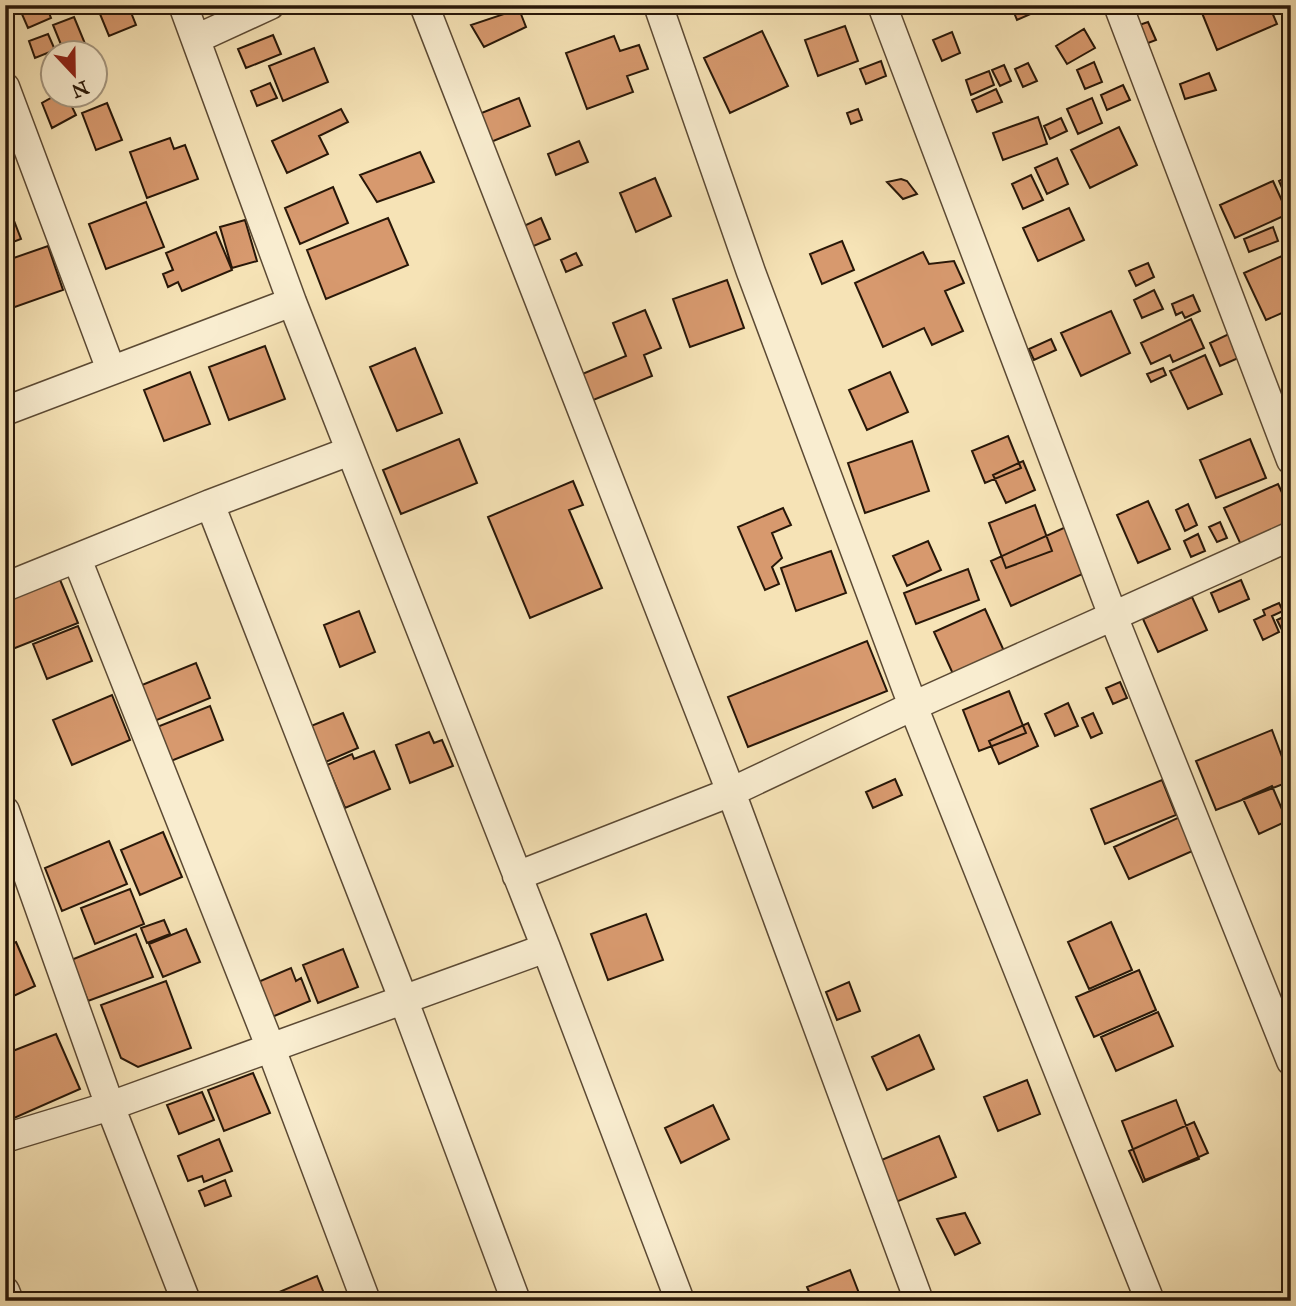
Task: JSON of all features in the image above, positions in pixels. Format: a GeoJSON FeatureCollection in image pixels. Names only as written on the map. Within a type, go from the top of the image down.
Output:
{"type":"FeatureCollection","features":[{"type":"Feature","properties":{"kind":"street"},"geometry":{"type":"LineString","coordinates":[[183,5],[292,302],[546,948],[680,1301]]}},
{"type":"Feature","properties":{"kind":"street"},"geometry":{"type":"LineString","coordinates":[[196,38],[271,5]]}},
{"type":"Feature","properties":{"kind":"street"},"geometry":{"type":"LineString","coordinates":[[424,5],[731,792],[919,1301]]}},
{"type":"Feature","properties":{"kind":"street"},"geometry":{"type":"LineString","coordinates":[[658,5],[751,272],[914,706],[1150,1301]]}},
{"type":"Feature","properties":{"kind":"street"},"geometry":{"type":"LineString","coordinates":[[882,5],[1113,616],[1291,1061]]}},
{"type":"Feature","properties":{"kind":"street"},"geometry":{"type":"LineString","coordinates":[[1118,5],[1291,460]]}},
{"type":"Feature","properties":{"kind":"street"},"geometry":{"type":"LineString","coordinates":[[5,88],[111,370]]}},
{"type":"Feature","properties":{"kind":"street"},"geometry":{"type":"LineString","coordinates":[[5,411],[292,302]]}},
{"type":"Feature","properties":{"kind":"street"},"geometry":{"type":"LineString","coordinates":[[5,587],[210,504],[350,452]]}},
{"type":"Feature","properties":{"kind":"street"},"geometry":{"type":"LineString","coordinates":[[210,504],[404,1001],[516,1301]]}},
{"type":"Feature","properties":{"kind":"street"},"geometry":{"type":"LineString","coordinates":[[517,876],[731,792],[914,706],[1291,536]]}},
{"type":"Feature","properties":{"kind":"street"},"geometry":{"type":"LineString","coordinates":[[77,559],[270,1046],[366,1301]]}},
{"type":"Feature","properties":{"kind":"street"},"geometry":{"type":"LineString","coordinates":[[5,811],[12,848],[186,1301]]}},
{"type":"Feature","properties":{"kind":"street"},"geometry":{"type":"LineString","coordinates":[[5,1138],[110,1105],[546,948]]}},
{"type":"Feature","properties":{"kind":"street"},"geometry":{"type":"LineString","coordinates":[[5,1291],[9,1301]]}},
{"type":"Feature","properties":{"kind":"building"},"geometry":{"type":"Polygon","coordinates":[[[18,5],[46,5],[51,18],[28,28],[18,5]]]}},
{"type":"Feature","properties":{"kind":"building"},"geometry":{"type":"Polygon","coordinates":[[[121,5],[128,5],[136,25],[109,36],[100,14],[121,5]]]}},
{"type":"Feature","properties":{"kind":"building"},"geometry":{"type":"Polygon","coordinates":[[[1011,5],[1051,5],[1017,20],[1011,5]]]}},
{"type":"Feature","properties":{"kind":"building"},"geometry":{"type":"Polygon","coordinates":[[[1223,5],[1269,5],[1277,24],[1217,50],[1202,13],[1223,5]]]}},
{"type":"Feature","properties":{"kind":"building"},"geometry":{"type":"Polygon","coordinates":[[[519,9],[526,27],[484,47],[471,25],[519,9]]]}},
{"type":"Feature","properties":{"kind":"building"},"geometry":{"type":"Polygon","coordinates":[[[74,17],[83,38],[58,38],[53,25],[74,17]]]}},
{"type":"Feature","properties":{"kind":"building"},"geometry":{"type":"Polygon","coordinates":[[[1148,22],[1156,40],[1143,45],[1136,26],[1148,22]]]}},
{"type":"Feature","properties":{"kind":"building"},"geometry":{"type":"Polygon","coordinates":[[[845,26],[858,61],[818,76],[805,40],[845,26]]]}},
{"type":"Feature","properties":{"kind":"building"},"geometry":{"type":"Polygon","coordinates":[[[1084,29],[1095,48],[1067,64],[1056,46],[1084,29]]]}},
{"type":"Feature","properties":{"kind":"building"},"geometry":{"type":"Polygon","coordinates":[[[762,31],[788,86],[730,113],[704,58],[762,31]]]}},
{"type":"Feature","properties":{"kind":"building"},"geometry":{"type":"Polygon","coordinates":[[[952,32],[960,53],[942,61],[933,40],[952,32]]]}},
{"type":"Feature","properties":{"kind":"building"},"geometry":{"type":"Polygon","coordinates":[[[48,34],[50,38],[38,38],[38,57],[35,58],[29,41],[48,34]]]}},
{"type":"Feature","properties":{"kind":"building"},"geometry":{"type":"Polygon","coordinates":[[[273,35],[281,54],[246,68],[238,49],[273,35]]]}},
{"type":"Feature","properties":{"kind":"building"},"geometry":{"type":"Polygon","coordinates":[[[614,36],[620,51],[639,45],[648,69],[627,76],[633,92],[587,109],[566,53],[614,36]]]}},
{"type":"Feature","properties":{"kind":"building"},"geometry":{"type":"Polygon","coordinates":[[[314,48],[328,82],[283,101],[269,66],[314,48]]]}},
{"type":"Feature","properties":{"kind":"building"},"geometry":{"type":"Polygon","coordinates":[[[881,61],[886,76],[866,84],[860,69],[881,61]]]}},
{"type":"Feature","properties":{"kind":"building"},"geometry":{"type":"Polygon","coordinates":[[[1094,62],[1102,82],[1085,89],[1077,70],[1094,62]]]}},
{"type":"Feature","properties":{"kind":"building"},"geometry":{"type":"Polygon","coordinates":[[[1028,63],[1037,81],[1023,87],[1015,69],[1028,63]]]}},
{"type":"Feature","properties":{"kind":"building"},"geometry":{"type":"Polygon","coordinates":[[[1004,65],[1011,81],[1000,86],[992,70],[1004,65]]]}},
{"type":"Feature","properties":{"kind":"building"},"geometry":{"type":"Polygon","coordinates":[[[989,71],[994,85],[971,95],[966,80],[989,71]]]}},
{"type":"Feature","properties":{"kind":"building"},"geometry":{"type":"Polygon","coordinates":[[[1209,73],[1216,90],[1185,99],[1180,84],[1209,73]]]}},
{"type":"Feature","properties":{"kind":"building"},"geometry":{"type":"Polygon","coordinates":[[[270,83],[277,98],[257,106],[251,91],[270,83]]]}},
{"type":"Feature","properties":{"kind":"building"},"geometry":{"type":"Polygon","coordinates":[[[1123,85],[1130,100],[1107,110],[1101,95],[1123,85]]]}},
{"type":"Feature","properties":{"kind":"building"},"geometry":{"type":"Polygon","coordinates":[[[996,89],[1002,102],[977,112],[972,100],[996,89]]]}},
{"type":"Feature","properties":{"kind":"building"},"geometry":{"type":"Polygon","coordinates":[[[519,98],[530,126],[491,142],[479,114],[519,98]]]}},
{"type":"Feature","properties":{"kind":"building"},"geometry":{"type":"Polygon","coordinates":[[[1092,98],[1102,123],[1078,134],[1067,109],[1092,98]]]}},
{"type":"Feature","properties":{"kind":"building"},"geometry":{"type":"Polygon","coordinates":[[[108,105],[122,140],[96,150],[82,113],[94,108],[108,108],[108,105]]]}},
{"type":"Feature","properties":{"kind":"building"},"geometry":{"type":"Polygon","coordinates":[[[44,108],[73,108],[76,115],[52,128],[44,108]]]}},
{"type":"Feature","properties":{"kind":"building"},"geometry":{"type":"Polygon","coordinates":[[[341,109],[348,122],[319,136],[328,154],[287,173],[272,141],[341,109]]]}},
{"type":"Feature","properties":{"kind":"building"},"geometry":{"type":"Polygon","coordinates":[[[858,109],[862,120],[851,124],[847,113],[858,109]]]}},
{"type":"Feature","properties":{"kind":"building"},"geometry":{"type":"Polygon","coordinates":[[[1038,117],[1047,144],[1003,160],[993,133],[1038,117]]]}},
{"type":"Feature","properties":{"kind":"building"},"geometry":{"type":"Polygon","coordinates":[[[1061,118],[1067,131],[1050,139],[1044,126],[1061,118]]]}},
{"type":"Feature","properties":{"kind":"building"},"geometry":{"type":"Polygon","coordinates":[[[1119,127],[1137,165],[1090,188],[1071,150],[1119,127]]]}},
{"type":"Feature","properties":{"kind":"building"},"geometry":{"type":"Polygon","coordinates":[[[170,138],[174,149],[185,145],[198,179],[147,198],[130,152],[170,138]]]}},
{"type":"Feature","properties":{"kind":"building"},"geometry":{"type":"Polygon","coordinates":[[[579,141],[588,162],[556,175],[548,154],[579,141]]]}},
{"type":"Feature","properties":{"kind":"building"},"geometry":{"type":"Polygon","coordinates":[[[420,152],[434,182],[377,202],[360,175],[420,152]]]}},
{"type":"Feature","properties":{"kind":"building"},"geometry":{"type":"Polygon","coordinates":[[[1057,158],[1068,184],[1047,194],[1035,168],[1057,158]]]}},
{"type":"Feature","properties":{"kind":"building"},"geometry":{"type":"Polygon","coordinates":[[[1031,175],[1043,200],[1023,209],[1012,184],[1031,175]]]}},
{"type":"Feature","properties":{"kind":"building"},"geometry":{"type":"Polygon","coordinates":[[[1291,175],[1291,204],[1289,204],[1279,181],[1291,175]]]}},
{"type":"Feature","properties":{"kind":"building"},"geometry":{"type":"Polygon","coordinates":[[[655,178],[671,216],[636,232],[620,193],[655,178]]]}},
{"type":"Feature","properties":{"kind":"building"},"geometry":{"type":"Polygon","coordinates":[[[901,179],[907,181],[917,194],[903,199],[887,182],[901,179]]]}},
{"type":"Feature","properties":{"kind":"building"},"geometry":{"type":"Polygon","coordinates":[[[1273,181],[1288,214],[1235,238],[1220,205],[1273,181]]]}},
{"type":"Feature","properties":{"kind":"building"},"geometry":{"type":"Polygon","coordinates":[[[333,187],[348,223],[300,244],[285,208],[333,187]]]}},
{"type":"Feature","properties":{"kind":"building"},"geometry":{"type":"Polygon","coordinates":[[[5,200],[21,239],[5,245],[5,200]]]}},
{"type":"Feature","properties":{"kind":"building"},"geometry":{"type":"Polygon","coordinates":[[[146,202],[164,247],[106,269],[89,224],[146,202]]]}},
{"type":"Feature","properties":{"kind":"building"},"geometry":{"type":"Polygon","coordinates":[[[1069,208],[1084,240],[1038,261],[1023,228],[1069,208]]]}},
{"type":"Feature","properties":{"kind":"building"},"geometry":{"type":"Polygon","coordinates":[[[388,218],[408,265],[326,299],[307,250],[388,218]]]}},
{"type":"Feature","properties":{"kind":"building"},"geometry":{"type":"Polygon","coordinates":[[[541,218],[550,239],[522,251],[513,231],[541,218]]]}},
{"type":"Feature","properties":{"kind":"building"},"geometry":{"type":"Polygon","coordinates":[[[245,220],[257,261],[232,268],[220,227],[245,220]]]}},
{"type":"Feature","properties":{"kind":"building"},"geometry":{"type":"Polygon","coordinates":[[[1273,227],[1278,241],[1249,252],[1244,239],[1273,227]]]}},
{"type":"Feature","properties":{"kind":"building"},"geometry":{"type":"Polygon","coordinates":[[[216,232],[232,270],[182,291],[178,282],[168,287],[163,274],[173,270],[166,253],[216,232]]]}},
{"type":"Feature","properties":{"kind":"building"},"geometry":{"type":"Polygon","coordinates":[[[842,241],[854,270],[822,284],[810,254],[842,241]]]}},
{"type":"Feature","properties":{"kind":"building"},"geometry":{"type":"Polygon","coordinates":[[[48,246],[63,290],[12,308],[5,290],[5,261],[48,246]]]}},
{"type":"Feature","properties":{"kind":"building"},"geometry":{"type":"Polygon","coordinates":[[[923,252],[929,264],[954,261],[964,283],[945,291],[963,331],[932,345],[924,328],[883,347],[855,283],[923,252]]]}},
{"type":"Feature","properties":{"kind":"building"},"geometry":{"type":"Polygon","coordinates":[[[1291,252],[1291,309],[1266,320],[1244,273],[1291,252]]]}},
{"type":"Feature","properties":{"kind":"building"},"geometry":{"type":"Polygon","coordinates":[[[576,253],[582,265],[566,272],[561,260],[576,253]]]}},
{"type":"Feature","properties":{"kind":"building"},"geometry":{"type":"Polygon","coordinates":[[[1148,263],[1154,277],[1136,286],[1129,271],[1148,263]]]}},
{"type":"Feature","properties":{"kind":"building"},"geometry":{"type":"Polygon","coordinates":[[[727,280],[744,328],[690,347],[673,299],[727,280]]]}},
{"type":"Feature","properties":{"kind":"building"},"geometry":{"type":"Polygon","coordinates":[[[1154,290],[1163,309],[1142,318],[1134,300],[1154,290]]]}},
{"type":"Feature","properties":{"kind":"building"},"geometry":{"type":"Polygon","coordinates":[[[1193,295],[1200,311],[1185,318],[1182,312],[1176,315],[1172,304],[1193,295]]]}},
{"type":"Feature","properties":{"kind":"building"},"geometry":{"type":"Polygon","coordinates":[[[645,310],[661,348],[644,355],[652,376],[586,403],[575,377],[626,356],[613,323],[645,310]]]}},
{"type":"Feature","properties":{"kind":"building"},"geometry":{"type":"Polygon","coordinates":[[[1111,311],[1130,353],[1081,376],[1061,333],[1111,311]]]}},
{"type":"Feature","properties":{"kind":"building"},"geometry":{"type":"Polygon","coordinates":[[[1191,319],[1204,348],[1173,362],[1170,355],[1151,364],[1141,343],[1191,319]]]}},
{"type":"Feature","properties":{"kind":"building"},"geometry":{"type":"Polygon","coordinates":[[[1233,332],[1243,356],[1220,366],[1210,343],[1233,332]]]}},
{"type":"Feature","properties":{"kind":"building"},"geometry":{"type":"Polygon","coordinates":[[[1051,339],[1056,350],[1034,360],[1029,349],[1051,339]]]}},
{"type":"Feature","properties":{"kind":"building"},"geometry":{"type":"Polygon","coordinates":[[[265,346],[285,399],[229,420],[209,367],[265,346]]]}},
{"type":"Feature","properties":{"kind":"building"},"geometry":{"type":"Polygon","coordinates":[[[415,348],[442,413],[397,431],[370,367],[415,348]]]}},
{"type":"Feature","properties":{"kind":"building"},"geometry":{"type":"Polygon","coordinates":[[[1205,355],[1222,394],[1188,409],[1170,371],[1205,355]]]}},
{"type":"Feature","properties":{"kind":"building"},"geometry":{"type":"Polygon","coordinates":[[[1163,368],[1166,375],[1151,382],[1147,374],[1163,368]]]}},
{"type":"Feature","properties":{"kind":"building"},"geometry":{"type":"Polygon","coordinates":[[[190,372],[210,424],[164,441],[144,390],[190,372]]]}},
{"type":"Feature","properties":{"kind":"building"},"geometry":{"type":"Polygon","coordinates":[[[890,372],[908,412],[867,430],[849,390],[890,372]]]}},
{"type":"Feature","properties":{"kind":"building"},"geometry":{"type":"Polygon","coordinates":[[[1008,436],[1021,468],[985,483],[972,451],[1008,436]]]}},
{"type":"Feature","properties":{"kind":"building"},"geometry":{"type":"Polygon","coordinates":[[[459,439],[477,483],[401,514],[383,470],[459,439]]]}},
{"type":"Feature","properties":{"kind":"building"},"geometry":{"type":"Polygon","coordinates":[[[1250,439],[1266,478],[1216,498],[1200,460],[1250,439]]]}},
{"type":"Feature","properties":{"kind":"building"},"geometry":{"type":"Polygon","coordinates":[[[912,441],[929,491],[865,513],[848,463],[912,441]]]}},
{"type":"Feature","properties":{"kind":"building"},"geometry":{"type":"Polygon","coordinates":[[[1023,461],[1035,490],[1006,503],[993,475],[1023,461]]]}},
{"type":"Feature","properties":{"kind":"building"},"geometry":{"type":"Polygon","coordinates":[[[573,481],[583,505],[569,510],[602,588],[530,618],[488,517],[573,481]]]}},
{"type":"Feature","properties":{"kind":"building"},"geometry":{"type":"Polygon","coordinates":[[[1278,484],[1291,512],[1291,524],[1242,547],[1224,508],[1278,484]]]}},
{"type":"Feature","properties":{"kind":"building"},"geometry":{"type":"Polygon","coordinates":[[[1148,501],[1170,549],[1138,563],[1117,515],[1148,501]]]}},
{"type":"Feature","properties":{"kind":"building"},"geometry":{"type":"Polygon","coordinates":[[[1188,504],[1197,525],[1185,531],[1176,510],[1188,504]]]}},
{"type":"Feature","properties":{"kind":"building"},"geometry":{"type":"Polygon","coordinates":[[[1035,505],[1052,551],[1006,568],[989,523],[1035,505]]]}},
{"type":"Feature","properties":{"kind":"building"},"geometry":{"type":"Polygon","coordinates":[[[783,508],[791,525],[772,533],[782,558],[772,567],[779,584],[765,590],[738,527],[783,508]]]}},
{"type":"Feature","properties":{"kind":"building"},"geometry":{"type":"Polygon","coordinates":[[[1220,522],[1227,538],[1217,542],[1209,527],[1220,522]]]}},
{"type":"Feature","properties":{"kind":"building"},"geometry":{"type":"Polygon","coordinates":[[[1068,526],[1089,571],[1011,606],[991,561],[1068,526]]]}},
{"type":"Feature","properties":{"kind":"building"},"geometry":{"type":"Polygon","coordinates":[[[1198,534],[1205,551],[1191,557],[1184,541],[1198,534]]]}},
{"type":"Feature","properties":{"kind":"building"},"geometry":{"type":"Polygon","coordinates":[[[928,541],[941,570],[907,586],[893,556],[928,541]]]}},
{"type":"Feature","properties":{"kind":"building"},"geometry":{"type":"Polygon","coordinates":[[[831,551],[846,593],[796,611],[781,568],[831,551]]]}},
{"type":"Feature","properties":{"kind":"building"},"geometry":{"type":"Polygon","coordinates":[[[968,569],[979,600],[916,624],[904,593],[968,569]]]}},
{"type":"Feature","properties":{"kind":"building"},"geometry":{"type":"Polygon","coordinates":[[[58,575],[78,623],[5,652],[5,597],[58,575]]]}},
{"type":"Feature","properties":{"kind":"building"},"geometry":{"type":"Polygon","coordinates":[[[1241,580],[1249,599],[1219,612],[1211,593],[1241,580]]]}},
{"type":"Feature","properties":{"kind":"building"},"geometry":{"type":"Polygon","coordinates":[[[1192,597],[1207,630],[1158,652],[1143,619],[1192,597]]]}},
{"type":"Feature","properties":{"kind":"building"},"geometry":{"type":"Polygon","coordinates":[[[1279,603],[1283,611],[1272,616],[1279,632],[1263,640],[1254,620],[1265,615],[1263,610],[1279,603]]]}},
{"type":"Feature","properties":{"kind":"building"},"geometry":{"type":"Polygon","coordinates":[[[985,609],[1004,651],[953,674],[934,632],[985,609]]]}},
{"type":"Feature","properties":{"kind":"building"},"geometry":{"type":"Polygon","coordinates":[[[359,611],[375,652],[340,667],[324,625],[359,611]]]}},
{"type":"Feature","properties":{"kind":"building"},"geometry":{"type":"Polygon","coordinates":[[[1289,614],[1291,631],[1284,634],[1277,620],[1289,614]]]}},
{"type":"Feature","properties":{"kind":"building"},"geometry":{"type":"Polygon","coordinates":[[[78,626],[92,661],[47,679],[33,644],[78,626]]]}},
{"type":"Feature","properties":{"kind":"building"},"geometry":{"type":"Polygon","coordinates":[[[867,641],[887,691],[748,747],[728,697],[867,641]]]}},
{"type":"Feature","properties":{"kind":"building"},"geometry":{"type":"Polygon","coordinates":[[[196,663],[210,698],[152,722],[137,687],[196,663]]]}},
{"type":"Feature","properties":{"kind":"building"},"geometry":{"type":"Polygon","coordinates":[[[1120,682],[1127,698],[1113,704],[1106,688],[1120,682]]]}},
{"type":"Feature","properties":{"kind":"building"},"geometry":{"type":"Polygon","coordinates":[[[1009,691],[1026,733],[979,751],[963,710],[1009,691]]]}},
{"type":"Feature","properties":{"kind":"building"},"geometry":{"type":"Polygon","coordinates":[[[112,695],[130,740],[72,765],[53,720],[112,695]]]}},
{"type":"Feature","properties":{"kind":"building"},"geometry":{"type":"Polygon","coordinates":[[[1068,703],[1078,726],[1055,736],[1045,714],[1068,703]]]}},
{"type":"Feature","properties":{"kind":"building"},"geometry":{"type":"Polygon","coordinates":[[[210,706],[223,740],[171,761],[157,727],[210,706]]]}},
{"type":"Feature","properties":{"kind":"building"},"geometry":{"type":"Polygon","coordinates":[[[343,713],[358,748],[321,764],[306,728],[343,713]]]}},
{"type":"Feature","properties":{"kind":"building"},"geometry":{"type":"Polygon","coordinates":[[[1093,713],[1102,733],[1091,738],[1082,718],[1093,713]]]}},
{"type":"Feature","properties":{"kind":"building"},"geometry":{"type":"Polygon","coordinates":[[[1028,723],[1038,746],[999,764],[989,741],[1028,723]]]}},
{"type":"Feature","properties":{"kind":"building"},"geometry":{"type":"Polygon","coordinates":[[[1272,730],[1291,781],[1216,810],[1196,761],[1272,730]]]}},
{"type":"Feature","properties":{"kind":"building"},"geometry":{"type":"Polygon","coordinates":[[[429,732],[434,743],[442,740],[453,766],[410,783],[396,745],[429,732]]]}},
{"type":"Feature","properties":{"kind":"building"},"geometry":{"type":"Polygon","coordinates":[[[374,751],[390,789],[345,808],[327,765],[352,754],[354,759],[374,751]]]}},
{"type":"Feature","properties":{"kind":"building"},"geometry":{"type":"Polygon","coordinates":[[[895,779],[902,795],[873,808],[866,792],[895,779]]]}},
{"type":"Feature","properties":{"kind":"building"},"geometry":{"type":"Polygon","coordinates":[[[1162,780],[1176,815],[1105,844],[1091,809],[1162,780]]]}},
{"type":"Feature","properties":{"kind":"building"},"geometry":{"type":"Polygon","coordinates":[[[1272,786],[1287,821],[1259,834],[1243,799],[1272,786]]]}},
{"type":"Feature","properties":{"kind":"building"},"geometry":{"type":"Polygon","coordinates":[[[1182,816],[1197,849],[1129,879],[1114,847],[1182,816]]]}},
{"type":"Feature","properties":{"kind":"building"},"geometry":{"type":"Polygon","coordinates":[[[163,832],[182,877],[140,895],[121,850],[163,832]]]}},
{"type":"Feature","properties":{"kind":"building"},"geometry":{"type":"Polygon","coordinates":[[[109,841],[127,884],[62,911],[45,868],[109,841]]]}},
{"type":"Feature","properties":{"kind":"building"},"geometry":{"type":"Polygon","coordinates":[[[130,889],[144,924],[95,944],[81,908],[130,889]]]}},
{"type":"Feature","properties":{"kind":"building"},"geometry":{"type":"Polygon","coordinates":[[[646,914],[663,960],[608,980],[591,934],[646,914]]]}},
{"type":"Feature","properties":{"kind":"building"},"geometry":{"type":"Polygon","coordinates":[[[164,920],[170,934],[147,943],[141,928],[164,920]]]}},
{"type":"Feature","properties":{"kind":"building"},"geometry":{"type":"Polygon","coordinates":[[[1111,922],[1132,970],[1089,989],[1068,942],[1111,922]]]}},
{"type":"Feature","properties":{"kind":"building"},"geometry":{"type":"Polygon","coordinates":[[[186,929],[200,962],[163,977],[149,944],[186,929]]]}},
{"type":"Feature","properties":{"kind":"building"},"geometry":{"type":"Polygon","coordinates":[[[136,934],[153,977],[88,1001],[71,960],[136,934]]]}},
{"type":"Feature","properties":{"kind":"building"},"geometry":{"type":"Polygon","coordinates":[[[16,942],[35,986],[5,1000],[5,947],[16,942]]]}},
{"type":"Feature","properties":{"kind":"building"},"geometry":{"type":"Polygon","coordinates":[[[343,949],[358,987],[318,1003],[303,965],[343,949]]]}},
{"type":"Feature","properties":{"kind":"building"},"geometry":{"type":"Polygon","coordinates":[[[291,968],[296,981],[301,978],[310,1001],[272,1017],[258,982],[291,968]]]}},
{"type":"Feature","properties":{"kind":"building"},"geometry":{"type":"Polygon","coordinates":[[[1139,970],[1156,1010],[1094,1037],[1076,997],[1139,970]]]}},
{"type":"Feature","properties":{"kind":"building"},"geometry":{"type":"Polygon","coordinates":[[[166,981],[191,1048],[138,1067],[121,1058],[101,1005],[166,981]]]}},
{"type":"Feature","properties":{"kind":"building"},"geometry":{"type":"Polygon","coordinates":[[[849,982],[860,1011],[837,1020],[826,992],[849,982]]]}},
{"type":"Feature","properties":{"kind":"building"},"geometry":{"type":"Polygon","coordinates":[[[1158,1012],[1173,1046],[1116,1071],[1101,1037],[1158,1012]]]}},
{"type":"Feature","properties":{"kind":"building"},"geometry":{"type":"Polygon","coordinates":[[[56,1034],[80,1089],[5,1122],[5,1054],[56,1034]]]}},
{"type":"Feature","properties":{"kind":"building"},"geometry":{"type":"Polygon","coordinates":[[[919,1035],[934,1069],[887,1090],[872,1057],[919,1035]]]}},
{"type":"Feature","properties":{"kind":"building"},"geometry":{"type":"Polygon","coordinates":[[[253,1073],[270,1113],[224,1131],[208,1090],[253,1073]]]}},
{"type":"Feature","properties":{"kind":"building"},"geometry":{"type":"Polygon","coordinates":[[[1027,1080],[1040,1114],[998,1131],[984,1097],[1027,1080]]]}},
{"type":"Feature","properties":{"kind":"building"},"geometry":{"type":"Polygon","coordinates":[[[202,1092],[214,1120],[179,1134],[167,1105],[202,1092]]]}},
{"type":"Feature","properties":{"kind":"building"},"geometry":{"type":"Polygon","coordinates":[[[1176,1100],[1199,1159],[1145,1180],[1122,1121],[1176,1100]]]}},
{"type":"Feature","properties":{"kind":"building"},"geometry":{"type":"Polygon","coordinates":[[[713,1105],[729,1139],[681,1163],[665,1128],[713,1105]]]}},
{"type":"Feature","properties":{"kind":"building"},"geometry":{"type":"Polygon","coordinates":[[[1194,1122],[1208,1153],[1143,1182],[1129,1151],[1194,1122]]]}},
{"type":"Feature","properties":{"kind":"building"},"geometry":{"type":"Polygon","coordinates":[[[939,1136],[956,1177],[896,1202],[879,1161],[939,1136]]]}},
{"type":"Feature","properties":{"kind":"building"},"geometry":{"type":"Polygon","coordinates":[[[219,1139],[232,1171],[204,1182],[202,1176],[188,1181],[178,1156],[219,1139]]]}},
{"type":"Feature","properties":{"kind":"building"},"geometry":{"type":"Polygon","coordinates":[[[225,1180],[231,1196],[205,1206],[199,1191],[225,1180]]]}},
{"type":"Feature","properties":{"kind":"building"},"geometry":{"type":"Polygon","coordinates":[[[965,1213],[980,1243],[955,1255],[937,1219],[965,1213]]]}},
{"type":"Feature","properties":{"kind":"building"},"geometry":{"type":"Polygon","coordinates":[[[850,1270],[862,1301],[813,1301],[807,1287],[850,1270]]]}},
{"type":"Feature","properties":{"kind":"building"},"geometry":{"type":"Polygon","coordinates":[[[317,1276],[327,1301],[274,1301],[272,1295],[317,1276]]]}}]}
